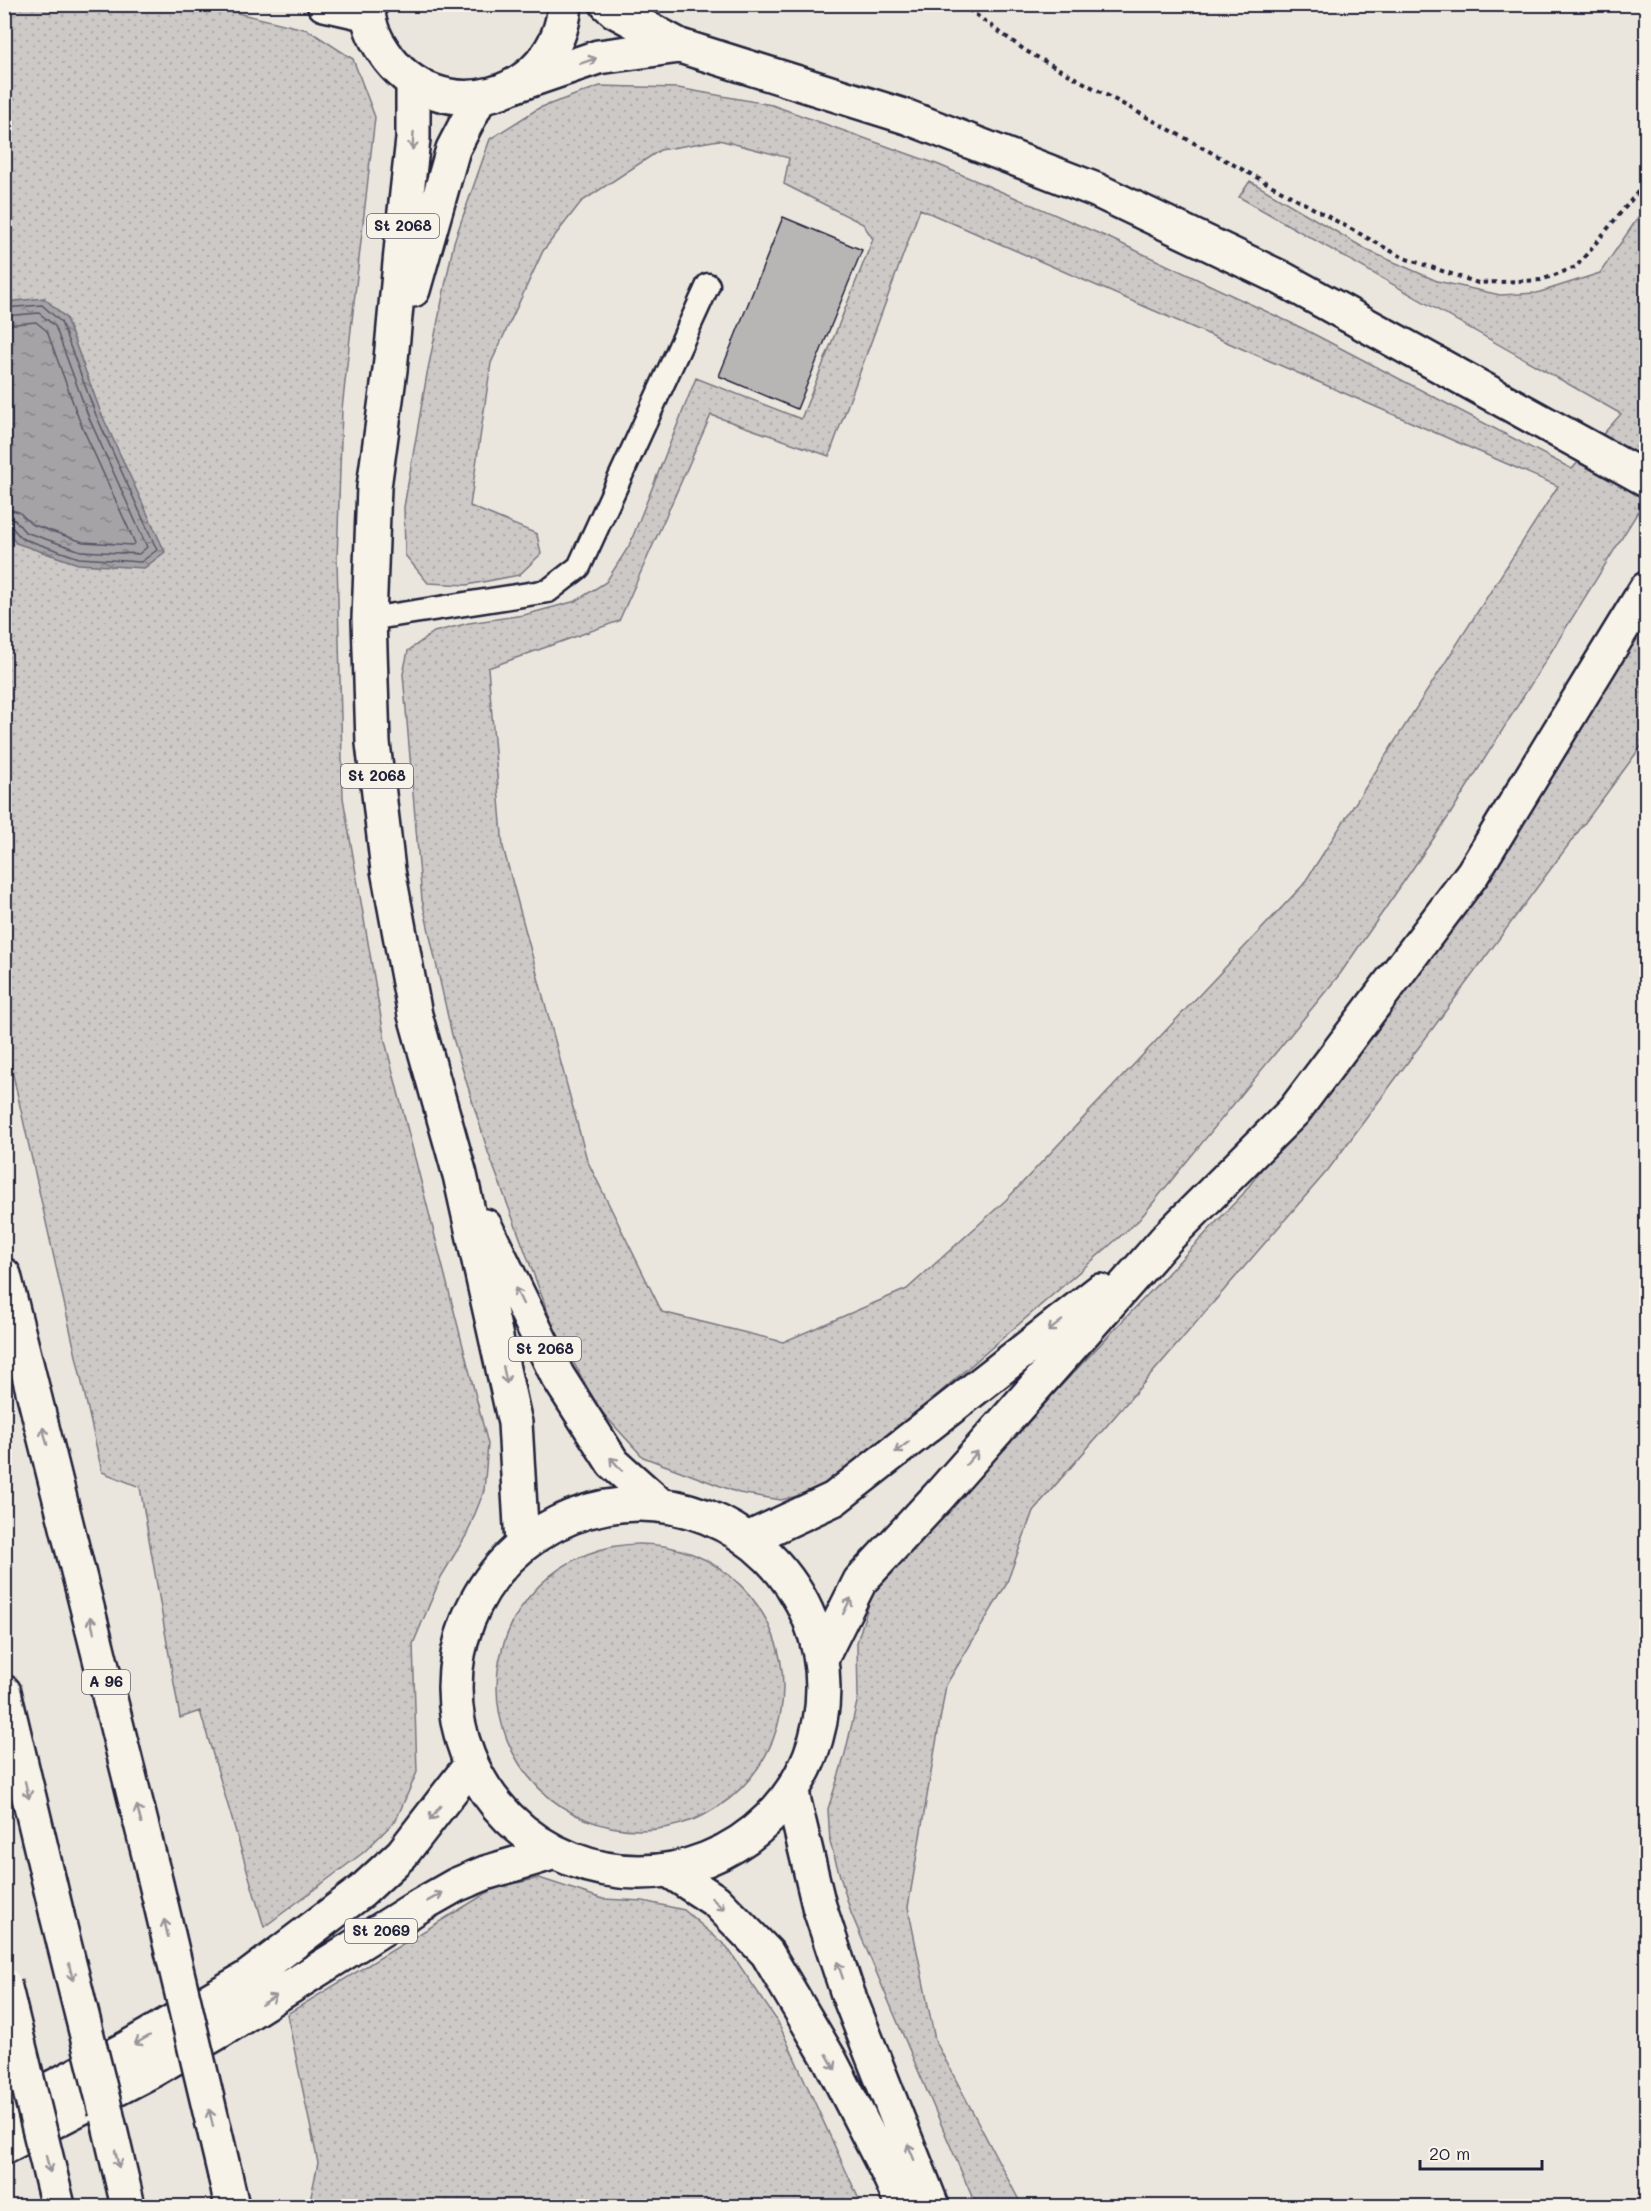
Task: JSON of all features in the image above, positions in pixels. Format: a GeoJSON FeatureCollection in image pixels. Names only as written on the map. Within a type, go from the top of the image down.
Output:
{"type":"FeatureCollection","features":[{"type":"Feature","properties":{"kind":"main road"},"geometry":{"type":"LineString","coordinates":[[324,4],[368,9],[376,41],[392,64],[413,83],[434,93],[457,98],[498,93],[598,57],[680,46]]}},
{"type":"Feature","properties":{"kind":"main road"},"geometry":{"type":"LineString","coordinates":[[513,86],[536,70],[554,48],[564,21],[565,4]]}},
{"type":"Feature","properties":{"kind":"main road"},"geometry":{"type":"LineString","coordinates":[[607,4],[615,11],[680,46],[907,117],[1096,190],[1281,278],[1647,479]]}},
{"type":"Feature","properties":{"kind":"main road","name":"St 2068"},"geometry":{"type":"LineString","coordinates":[[413,83],[413,139],[390,370],[374,488],[369,619],[373,743],[388,870],[415,1015],[460,1175],[514,1424],[522,1543]]}},
{"type":"Feature","properties":{"kind":"main road","name":"St 2068"},"geometry":{"type":"LineString","coordinates":[[390,370],[453,149],[480,97]]}},
{"type":"Feature","properties":{"kind":"main road"},"geometry":{"type":"LineString","coordinates":[[821,1659],[860,1581],[938,1497],[1167,1238],[1294,1111],[1473,873],[1647,590]]}},
{"type":"Feature","properties":{"kind":"main road","name":"St 2068"},"geometry":{"type":"LineString","coordinates":[[460,1175],[557,1375],[613,1463],[659,1504]]}},
{"type":"Feature","properties":{"kind":"main road"},"geometry":{"type":"LineString","coordinates":[[748,1539],[834,1499],[1167,1238]]}},
{"type":"Feature","properties":{"kind":"main road","name":"A 96"},"geometry":{"type":"LineString","coordinates":[[4,1275],[153,1871],[232,2206]]}},
{"type":"Feature","properties":{"kind":"main road"},"geometry":{"type":"LineString","coordinates":[[610,1504],[659,1504],[705,1515],[748,1539],[775,1563],[796,1592],[812,1624],[821,1659],[823,1706],[813,1751],[792,1793],[759,1830],[717,1857],[670,1871],[610,1872],[552,1853],[504,1817],[470,1766],[454,1707],[458,1645],[482,1589],[522,1543],[564,1518],[610,1504]]}},
{"type":"Feature","properties":{"kind":"main road"},"geometry":{"type":"LineString","coordinates":[[4,1692],[128,2206]]}},
{"type":"Feature","properties":{"kind":"main road","name":"St 2069"},"geometry":{"type":"LineString","coordinates":[[4,2113],[138,2042],[246,1978],[362,1891],[402,1854],[470,1766]]}},
{"type":"Feature","properties":{"kind":"main road"},"geometry":{"type":"LineString","coordinates":[[792,1793],[819,1906],[848,1994],[932,2206]]}},
{"type":"Feature","properties":{"kind":"main road","name":"St 2069"},"geometry":{"type":"LineString","coordinates":[[4,2147],[153,2070],[456,1885],[485,1873],[552,1853]]}},
{"type":"Feature","properties":{"kind":"main road"},"geometry":{"type":"LineString","coordinates":[[670,1871],[716,1901],[766,1953],[830,2060],[903,2206]]}},
{"type":"Feature","properties":{"kind":"main road"},"geometry":{"type":"LineString","coordinates":[[4,1984],[58,2206]]}},
{"type":"Feature","properties":{"kind":"lane"},"geometry":{"type":"LineString","coordinates":[[369,619],[548,591],[579,567],[708,285]]}},
{"type":"Feature","properties":{"kind":"path"},"geometry":{"type":"LineString","coordinates":[[961,4],[1026,51],[1404,258],[1478,283],[1541,280],[1576,267],[1647,182]]}},
{"type":"Feature","properties":{"kind":"shaded area"},"geometry":{"type":"Polygon","coordinates":[[[4,5],[204,5],[308,30],[353,59],[375,117],[342,409],[337,560],[343,798],[385,1041],[488,1444],[484,1491],[467,1534],[441,1577],[413,1644],[417,1772],[396,1820],[364,1852],[264,1927],[200,1711],[180,1718],[140,1487],[102,1472],[5,1039],[4,5]]]}},
{"type":"Feature","properties":{"kind":"shaded area"},"geometry":{"type":"Polygon","coordinates":[[[600,86],[678,88],[772,105],[939,165],[1107,237],[1304,329],[1572,469],[1621,414],[1239,197],[1250,181],[1369,251],[1437,281],[1500,295],[1537,293],[1600,273],[1646,206],[1646,499],[1449,816],[1340,974],[1139,1220],[877,1447],[818,1491],[781,1500],[739,1493],[643,1457],[600,1410],[553,1326],[488,1152],[452,1035],[422,900],[403,674],[408,651],[434,632],[469,623],[524,615],[576,601],[606,582],[629,546],[696,378],[801,419],[873,239],[863,224],[784,184],[789,158],[719,140],[660,150],[581,202],[543,251],[491,363],[470,506],[537,534],[541,554],[519,575],[467,585],[428,583],[405,555],[404,507],[427,374],[454,242],[490,139],[539,108],[600,86]],[[920,209],[829,456],[711,415],[619,621],[488,668],[503,847],[587,1160],[662,1312],[783,1342],[907,1289],[1006,1200],[1303,885],[1558,486],[920,209]]]}},
{"type":"Feature","properties":{"kind":"shaded area"},"geometry":{"type":"Polygon","coordinates":[[[1646,611],[1646,740],[1328,1170],[1033,1511],[1006,1585],[946,1685],[908,1907],[935,2040],[1022,2206],[976,2206],[851,1913],[830,1842],[828,1809],[844,1758],[858,1698],[857,1642],[872,1594],[916,1528],[1002,1448],[1243,1194],[1487,871],[1646,611]]]}},
{"type":"Feature","properties":{"kind":"shaded area"},"geometry":{"type":"Polygon","coordinates":[[[626,1544],[654,1544],[682,1550],[708,1561],[731,1576],[751,1596],[766,1619],[777,1645],[783,1673],[781,1715],[766,1755],[751,1778],[731,1798],[708,1813],[682,1824],[654,1830],[626,1830],[598,1824],[572,1813],[549,1798],[529,1778],[514,1755],[503,1729],[497,1701],[497,1673],[503,1645],[514,1619],[529,1596],[549,1576],[572,1561],[598,1550],[626,1544]]]}},
{"type":"Feature","properties":{"kind":"shaded area"},"geometry":{"type":"Polygon","coordinates":[[[539,1878],[603,1899],[643,1901],[684,1910],[727,1947],[778,2022],[862,2206],[309,2206],[318,2163],[287,2014],[495,1888],[539,1878]]]}},
{"type":"Feature","properties":{"kind":"water"},"geometry":{"type":"Polygon","coordinates":[[[44,298],[66,318],[101,413],[165,552],[144,568],[78,564],[16,543],[5,528],[5,302],[44,298]]]}},
{"type":"Feature","properties":{"kind":"building"},"geometry":{"type":"Polygon","coordinates":[[[783,217],[862,250],[797,409],[719,376],[783,217]]]}}]}
